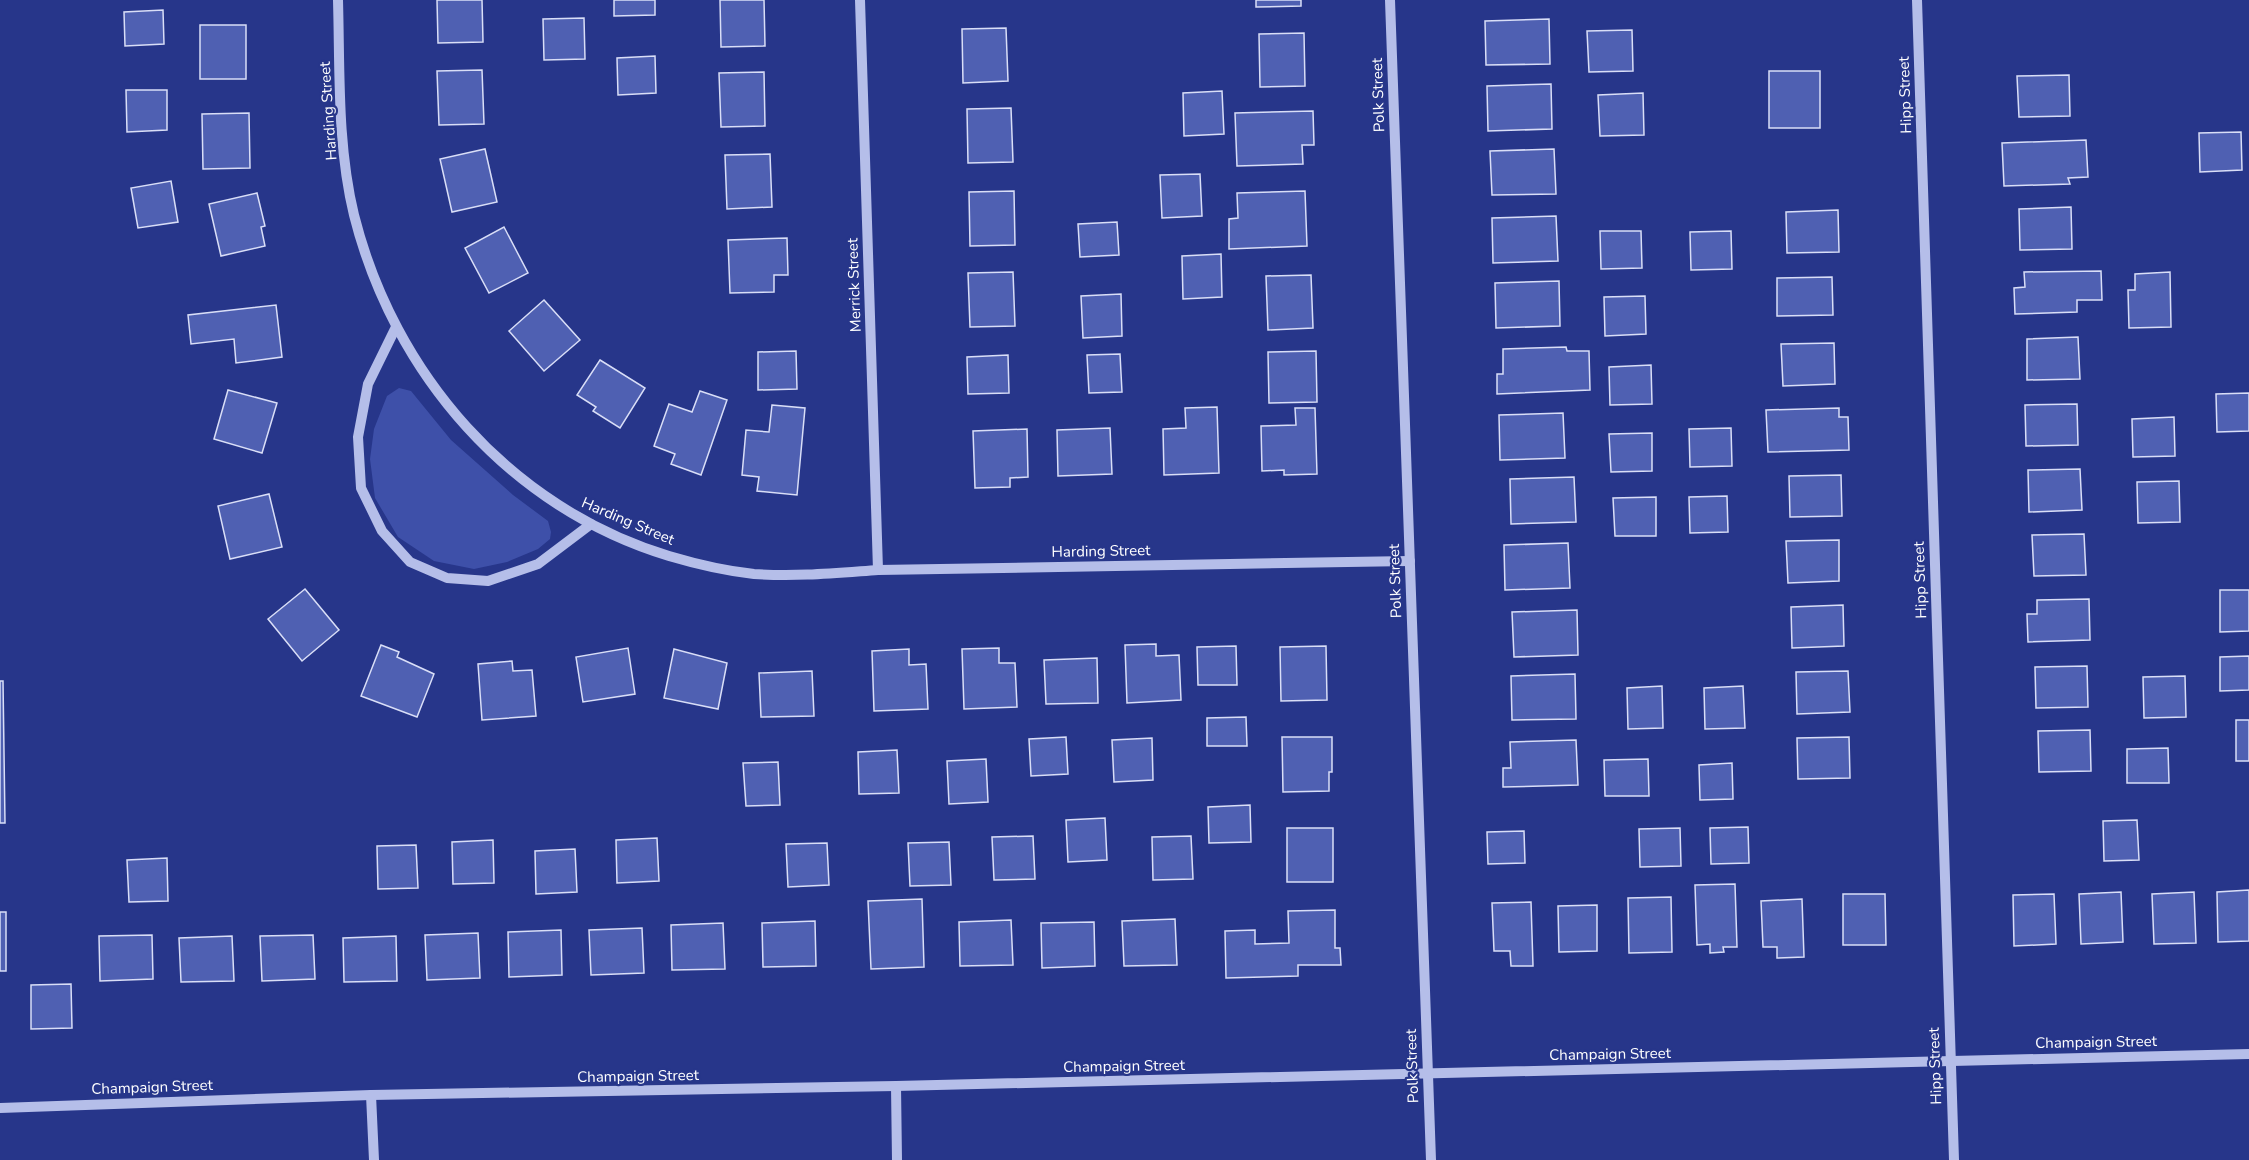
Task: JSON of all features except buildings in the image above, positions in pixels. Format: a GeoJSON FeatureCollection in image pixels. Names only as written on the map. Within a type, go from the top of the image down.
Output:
{"type":"FeatureCollection","features":[{"type":"Feature","properties":{"kind":"street","name":"Harding Street"},"geometry":{"type":"LineString","coordinates":[[338,0],[342,136],[354,213],[373,277],[396,327],[416,361],[450,409],[485,448],[517,476],[564,509],[591,524],[648,549],[696,564],[752,574],[808,576],[878,570],[1410,561]]}},
{"type":"Feature","properties":{"kind":"street","name":"Merrick Street"},"geometry":{"type":"LineString","coordinates":[[860,0],[878,570]]}},
{"type":"Feature","properties":{"kind":"street","name":"Polk Street"},"geometry":{"type":"LineString","coordinates":[[1390,0],[1431,1160]]}},
{"type":"Feature","properties":{"kind":"street","name":"Hipp Street"},"geometry":{"type":"LineString","coordinates":[[1917,0],[1954,1160]]}},
{"type":"Feature","properties":{"kind":"street"},"geometry":{"type":"LineString","coordinates":[[396,327],[368,384],[358,437],[360,478],[361,488],[382,531],[410,562],[447,579],[488,581],[538,564],[591,524]]}},
{"type":"Feature","properties":{"kind":"street","name":"Champaign Street"},"geometry":{"type":"LineString","coordinates":[[0,1108],[371,1095],[896,1086],[2249,1053]]}},
{"type":"Feature","properties":{"kind":"street"},"geometry":{"type":"LineString","coordinates":[[896,1086],[897,1160]]}},
{"type":"Feature","properties":{"kind":"street"},"geometry":{"type":"LineString","coordinates":[[371,1095],[374,1160]]}},
{"type":"Feature","properties":{"kind":"shaded area"},"geometry":{"type":"Polygon","coordinates":[[[399,388],[411,391],[451,440],[513,495],[548,521],[550,539],[538,549],[507,562],[474,569],[434,561],[398,537],[375,498],[370,459],[374,429],[387,396],[399,388]]]}}]}
